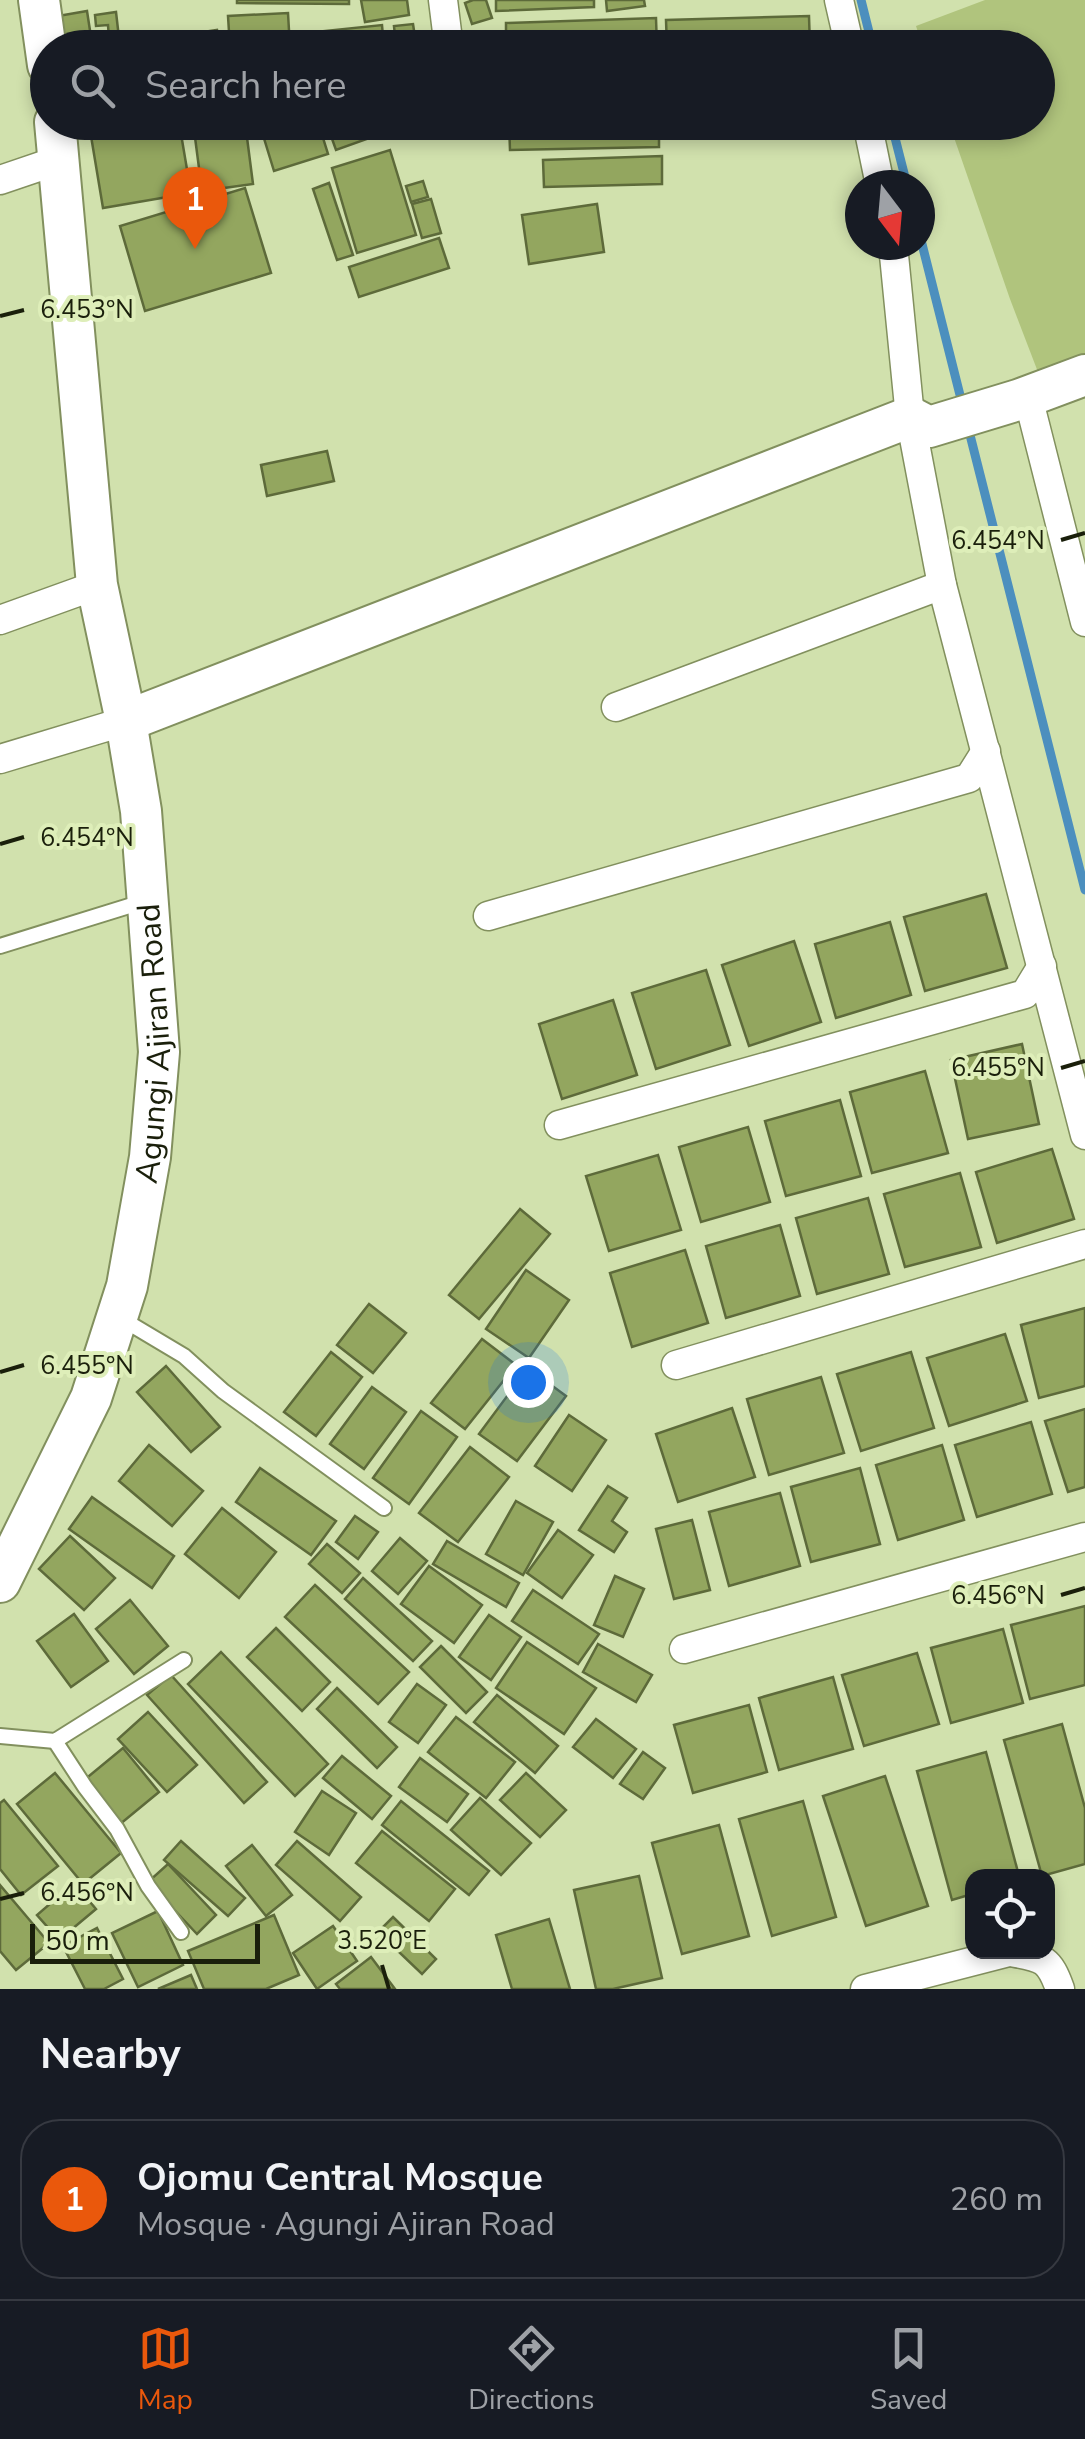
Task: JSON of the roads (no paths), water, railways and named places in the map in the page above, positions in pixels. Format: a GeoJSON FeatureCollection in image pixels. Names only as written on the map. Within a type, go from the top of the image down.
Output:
{"type":"FeatureCollection","features":[{"type":"Feature","properties":{"kind":"street"},"geometry":{"type":"LineString","coordinates":[[39,0],[43,30]]}},
{"type":"Feature","properties":{"kind":"street"},"geometry":{"type":"LineString","coordinates":[[443,0],[447,30]]}},
{"type":"Feature","properties":{"kind":"street"},"geometry":{"type":"LineString","coordinates":[[839,0],[846,30]]}},
{"type":"Feature","properties":{"kind":"street"},"geometry":{"type":"LineString","coordinates":[[871,140],[877,170]]}},
{"type":"Feature","properties":{"kind":"street"},"geometry":{"type":"LineString","coordinates":[[0,180],[57,141]]}},
{"type":"Feature","properties":{"kind":"street","name":"Agungi Ajiran Road"},"geometry":{"type":"LineString","coordinates":[[0,1582],[91,1398],[127,1286],[150,1157],[159,1052],[141,811],[97,585],[57,141]]}},
{"type":"Feature","properties":{"kind":"street"},"geometry":{"type":"LineString","coordinates":[[895,260],[942,585],[1085,1134]]}},
{"type":"Feature","properties":{"kind":"street"},"geometry":{"type":"LineString","coordinates":[[0,759],[126,722],[919,422],[1023,398],[1085,375]]}},
{"type":"Feature","properties":{"kind":"street"},"geometry":{"type":"LineString","coordinates":[[1023,398],[1081,589],[1085,622]]}},
{"type":"Feature","properties":{"kind":"street"},"geometry":{"type":"LineString","coordinates":[[0,620],[97,585]]}},
{"type":"Feature","properties":{"kind":"street"},"geometry":{"type":"LineString","coordinates":[[616,708],[942,585]]}},
{"type":"Feature","properties":{"kind":"street"},"geometry":{"type":"LineString","coordinates":[[488,916],[969,778],[986,751]]}},
{"type":"Feature","properties":{"kind":"street"},"geometry":{"type":"LineString","coordinates":[[559,1125],[1024,994],[1042,966]]}},
{"type":"Feature","properties":{"kind":"street"},"geometry":{"type":"LineString","coordinates":[[676,1365],[1085,1244]]}},
{"type":"Feature","properties":{"kind":"street"},"geometry":{"type":"LineString","coordinates":[[684,1649],[1085,1536]]}},
{"type":"Feature","properties":{"kind":"street"},"geometry":{"type":"LineString","coordinates":[[865,1989],[983,1959]]}},
{"type":"Feature","properties":{"kind":"street"},"geometry":{"type":"LineString","coordinates":[[1040,1959],[1052,1967],[1060,1989]]}},
{"type":"Feature","properties":{"kind":"lane"},"geometry":{"type":"LineString","coordinates":[[0,946],[148,900]]}},
{"type":"Feature","properties":{"kind":"lane"},"geometry":{"type":"LineString","coordinates":[[117,1316],[184,1356],[223,1391],[384,1508]]}},
{"type":"Feature","properties":{"kind":"lane"},"geometry":{"type":"LineString","coordinates":[[0,1736],[55,1741],[184,1660]]}},
{"type":"Feature","properties":{"kind":"lane"},"geometry":{"type":"LineString","coordinates":[[55,1741],[117,1829],[148,1886],[181,1932]]}},
{"type":"Feature","properties":{"kind":"waterway"},"geometry":{"type":"LineString","coordinates":[[861,0],[868,30]]}},
{"type":"Feature","properties":{"kind":"waterway"},"geometry":{"type":"LineString","coordinates":[[896,140],[903,170]]}},
{"type":"Feature","properties":{"kind":"waterway"},"geometry":{"type":"LineString","coordinates":[[926,260],[963,407]]}},
{"type":"Feature","properties":{"kind":"waterway"},"geometry":{"type":"LineString","coordinates":[[968,427],[1085,890]]}},
{"type":"Feature","properties":{"kind":"place","name":"Ojomu Central Mosque"},"geometry":{"type":"Point","coordinates":[195,249]}}]}
